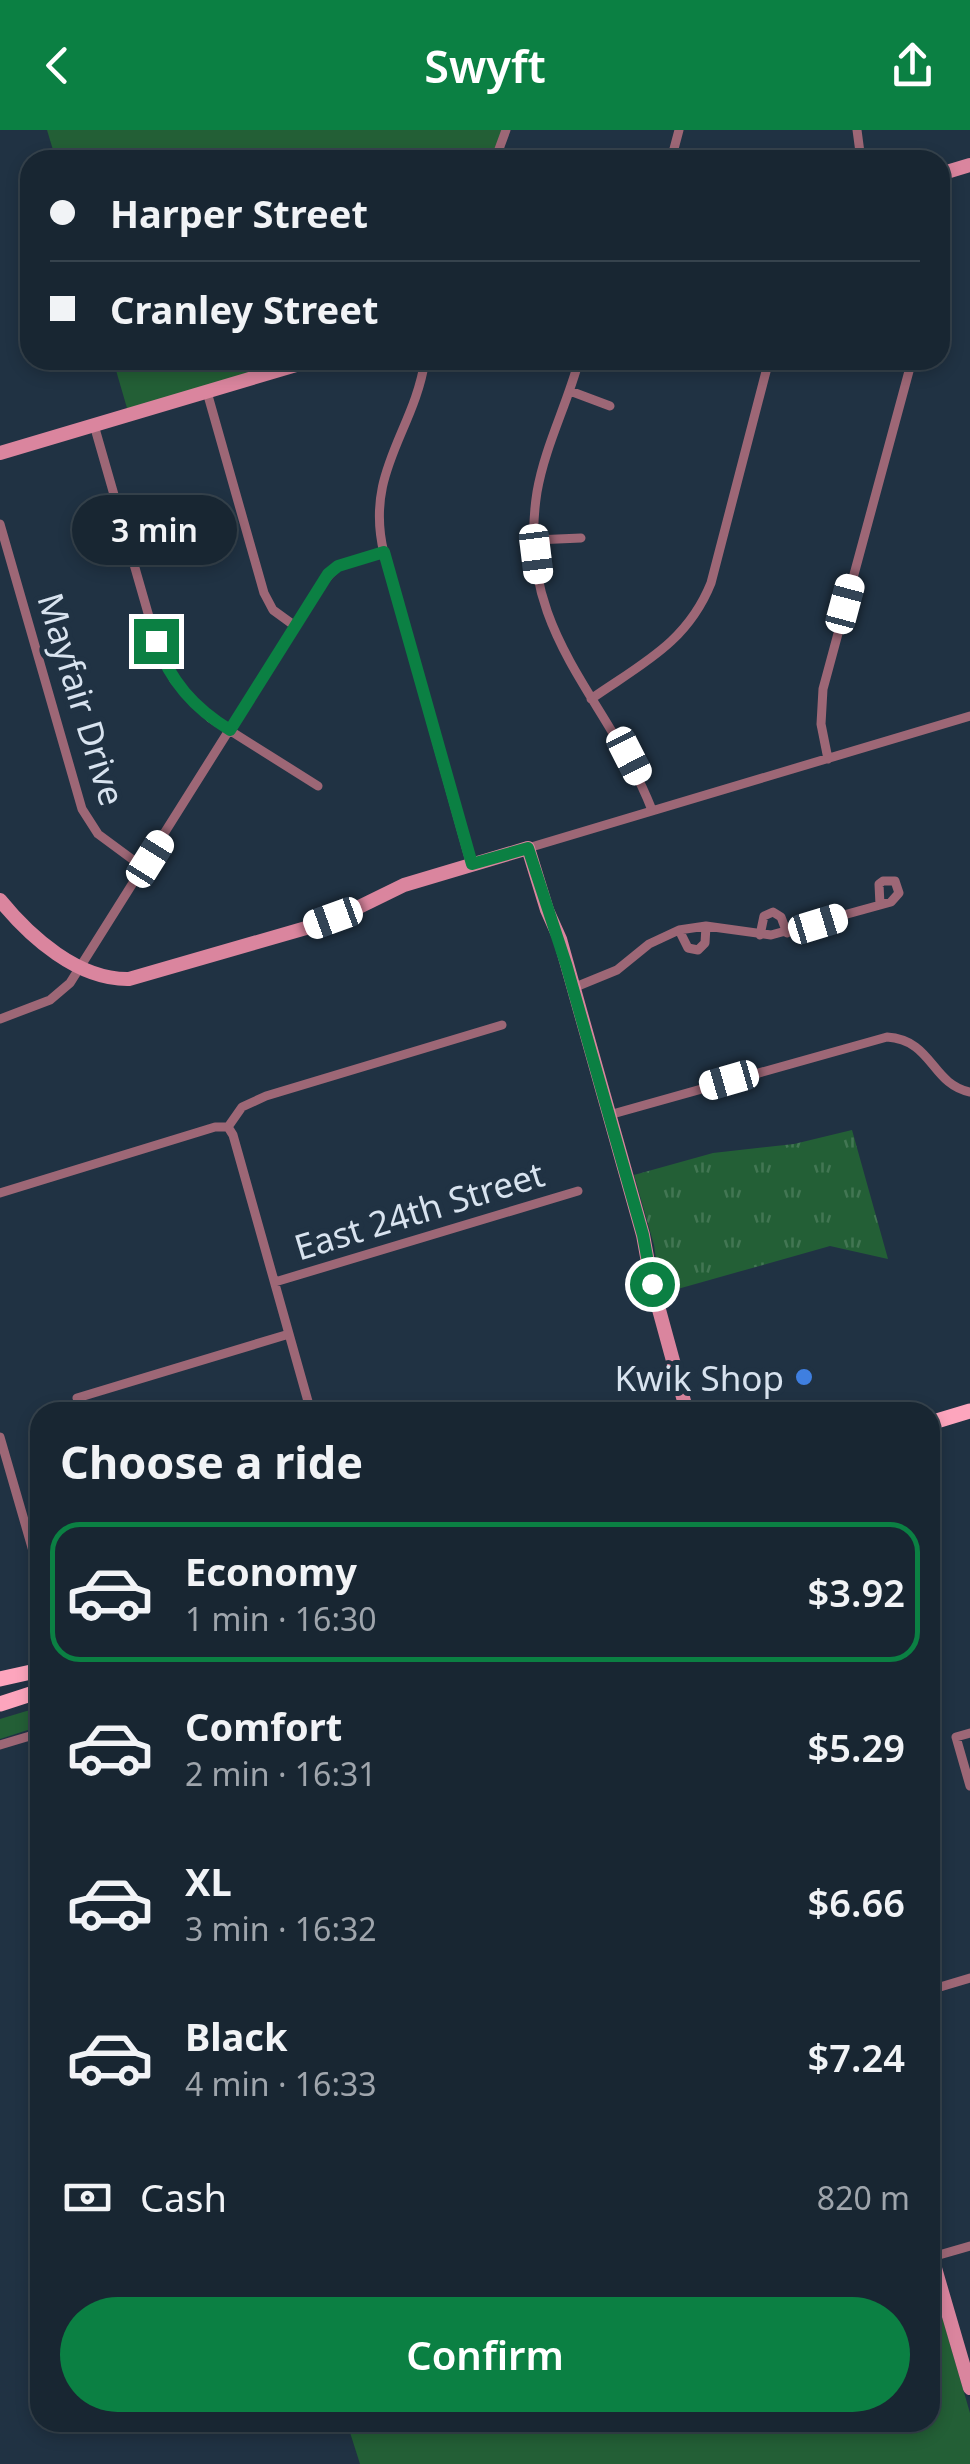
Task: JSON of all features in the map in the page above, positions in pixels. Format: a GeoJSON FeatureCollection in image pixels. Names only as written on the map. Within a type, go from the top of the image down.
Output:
{"type":"FeatureCollection","features":[{"type":"Feature","properties":{"kind":"main road"},"geometry":{"type":"LineString","coordinates":[[940,1420],[970,1411]]}},
{"type":"Feature","properties":{"kind":"main road"},"geometry":{"type":"LineString","coordinates":[[0,1679],[30,1672]]}},
{"type":"Feature","properties":{"kind":"main road"},"geometry":{"type":"LineString","coordinates":[[0,1704],[30,1694]]}},
{"type":"Feature","properties":{"kind":"main road"},"geometry":{"type":"LineString","coordinates":[[0,1712],[30,1704]]}},
{"type":"Feature","properties":{"kind":"street"},"geometry":{"type":"LineString","coordinates":[[0,453],[280,370]]}},
{"type":"Feature","properties":{"kind":"street"},"geometry":{"type":"LineString","coordinates":[[421,370],[384,474],[379,508],[384,552],[472,864]]}},
{"type":"Feature","properties":{"kind":"street"},"geometry":{"type":"LineString","coordinates":[[576,370],[542,468],[534,522],[538,577],[549,620],[565,657],[629,756],[652,810]]}},
{"type":"Feature","properties":{"kind":"street"},"geometry":{"type":"LineString","coordinates":[[591,699],[666,647],[698,612],[711,583],[766,370]]}},
{"type":"Feature","properties":{"kind":"street"},"geometry":{"type":"LineString","coordinates":[[828,758],[822,724],[826,674],[909,370]]}},
{"type":"Feature","properties":{"kind":"street"},"geometry":{"type":"LineString","coordinates":[[570,391],[610,406]]}},
{"type":"Feature","properties":{"kind":"street"},"geometry":{"type":"LineString","coordinates":[[207,392],[264,593],[273,610],[295,626]]}},
{"type":"Feature","properties":{"kind":"street"},"geometry":{"type":"LineString","coordinates":[[94,425],[160,654],[190,701],[318,786]]}},
{"type":"Feature","properties":{"kind":"street","name":"Mayfair Drive"},"geometry":{"type":"LineString","coordinates":[[0,524],[82,809],[98,834],[144,868]]}},
{"type":"Feature","properties":{"kind":"street"},"geometry":{"type":"LineString","coordinates":[[535,540],[581,538]]}},
{"type":"Feature","properties":{"kind":"street"},"geometry":{"type":"LineString","coordinates":[[0,1019],[50,1000],[82,967],[328,574],[338,566],[384,552]]}},
{"type":"Feature","properties":{"kind":"street"},"geometry":{"type":"LineString","coordinates":[[0,900],[37,938],[82,967],[116,979],[146,975],[306,928],[404,884],[970,716]]}},
{"type":"Feature","properties":{"kind":"street"},"geometry":{"type":"LineString","coordinates":[[528,848],[609,1114],[684,1402]]}},
{"type":"Feature","properties":{"kind":"street"},"geometry":{"type":"LineString","coordinates":[[573,988],[617,970],[649,944],[679,930],[706,926],[760,935],[787,933],[880,905]]}},
{"type":"Feature","properties":{"kind":"street"},"geometry":{"type":"LineString","coordinates":[[760,935],[764,916],[772,912],[781,916],[787,933]]}},
{"type":"Feature","properties":{"kind":"street"},"geometry":{"type":"LineString","coordinates":[[679,930],[684,945],[693,950],[705,943],[706,926]]}},
{"type":"Feature","properties":{"kind":"street"},"geometry":{"type":"LineString","coordinates":[[0,1193],[228,1126],[242,1107],[266,1096],[502,1025]]}},
{"type":"Feature","properties":{"kind":"street"},"geometry":{"type":"LineString","coordinates":[[609,1114],[886,1037],[917,1046],[946,1080],[970,1092]]}},
{"type":"Feature","properties":{"kind":"street"},"geometry":{"type":"LineString","coordinates":[[228,1126],[309,1402]]}},
{"type":"Feature","properties":{"kind":"street","name":"East 24th Street"},"geometry":{"type":"LineString","coordinates":[[276,1282],[578,1191]]}},
{"type":"Feature","properties":{"kind":"street"},"geometry":{"type":"LineString","coordinates":[[77,1398],[289,1334]]}},
{"type":"Feature","properties":{"kind":"street"},"geometry":{"type":"LineString","coordinates":[[0,1437],[30,1535]]}},
{"type":"Feature","properties":{"kind":"street"},"geometry":{"type":"LineString","coordinates":[[970,1733],[956,1738],[970,1786]]}},
{"type":"Feature","properties":{"kind":"street"},"geometry":{"type":"LineString","coordinates":[[0,1745],[30,1736]]}},
{"type":"Feature","properties":{"kind":"street"},"geometry":{"type":"LineString","coordinates":[[940,1987],[970,1978]]}},
{"type":"Feature","properties":{"kind":"street"},"geometry":{"type":"LineString","coordinates":[[940,2252],[970,2246]]}},
{"type":"Feature","properties":{"kind":"street"},"geometry":{"type":"LineString","coordinates":[[940,2284],[969,2382]]}},
{"type":"Feature","properties":{"kind":"green space"},"geometry":{"type":"Polygon","coordinates":[[[47,130],[506,130],[499,150],[53,150],[47,130]]]}},
{"type":"Feature","properties":{"kind":"green space"},"geometry":{"type":"Polygon","coordinates":[[[116,370],[280,370],[129,415],[116,370]]]}},
{"type":"Feature","properties":{"kind":"green space"},"geometry":{"type":"Polygon","coordinates":[[[852,1130],[888,1259],[830,1246],[667,1292],[660,1287],[654,1245],[634,1175],[713,1153],[794,1144],[852,1130]]]}},
{"type":"Feature","properties":{"kind":"green space"},"geometry":{"type":"Polygon","coordinates":[[[30,1710],[30,1729],[0,1739],[0,1719],[30,1710]]]}},
{"type":"Feature","properties":{"kind":"green space"},"geometry":{"type":"Polygon","coordinates":[[[940,2310],[970,2413],[970,2464],[360,2464],[350,2432],[940,2432],[940,2310]]]}},
{"type":"Feature","properties":{"kind":"place","name":"Kwik Shop"},"geometry":{"type":"Point","coordinates":[804,1377]}},
{"type":"Feature","properties":{"kind":"route"},"geometry":{"type":"LineString","coordinates":[[156,641],[167,668],[190,701],[230,730],[328,574],[338,566],[384,552],[472,864],[528,848],[546,910],[560,940],[643,1235],[652,1284]]}}]}
